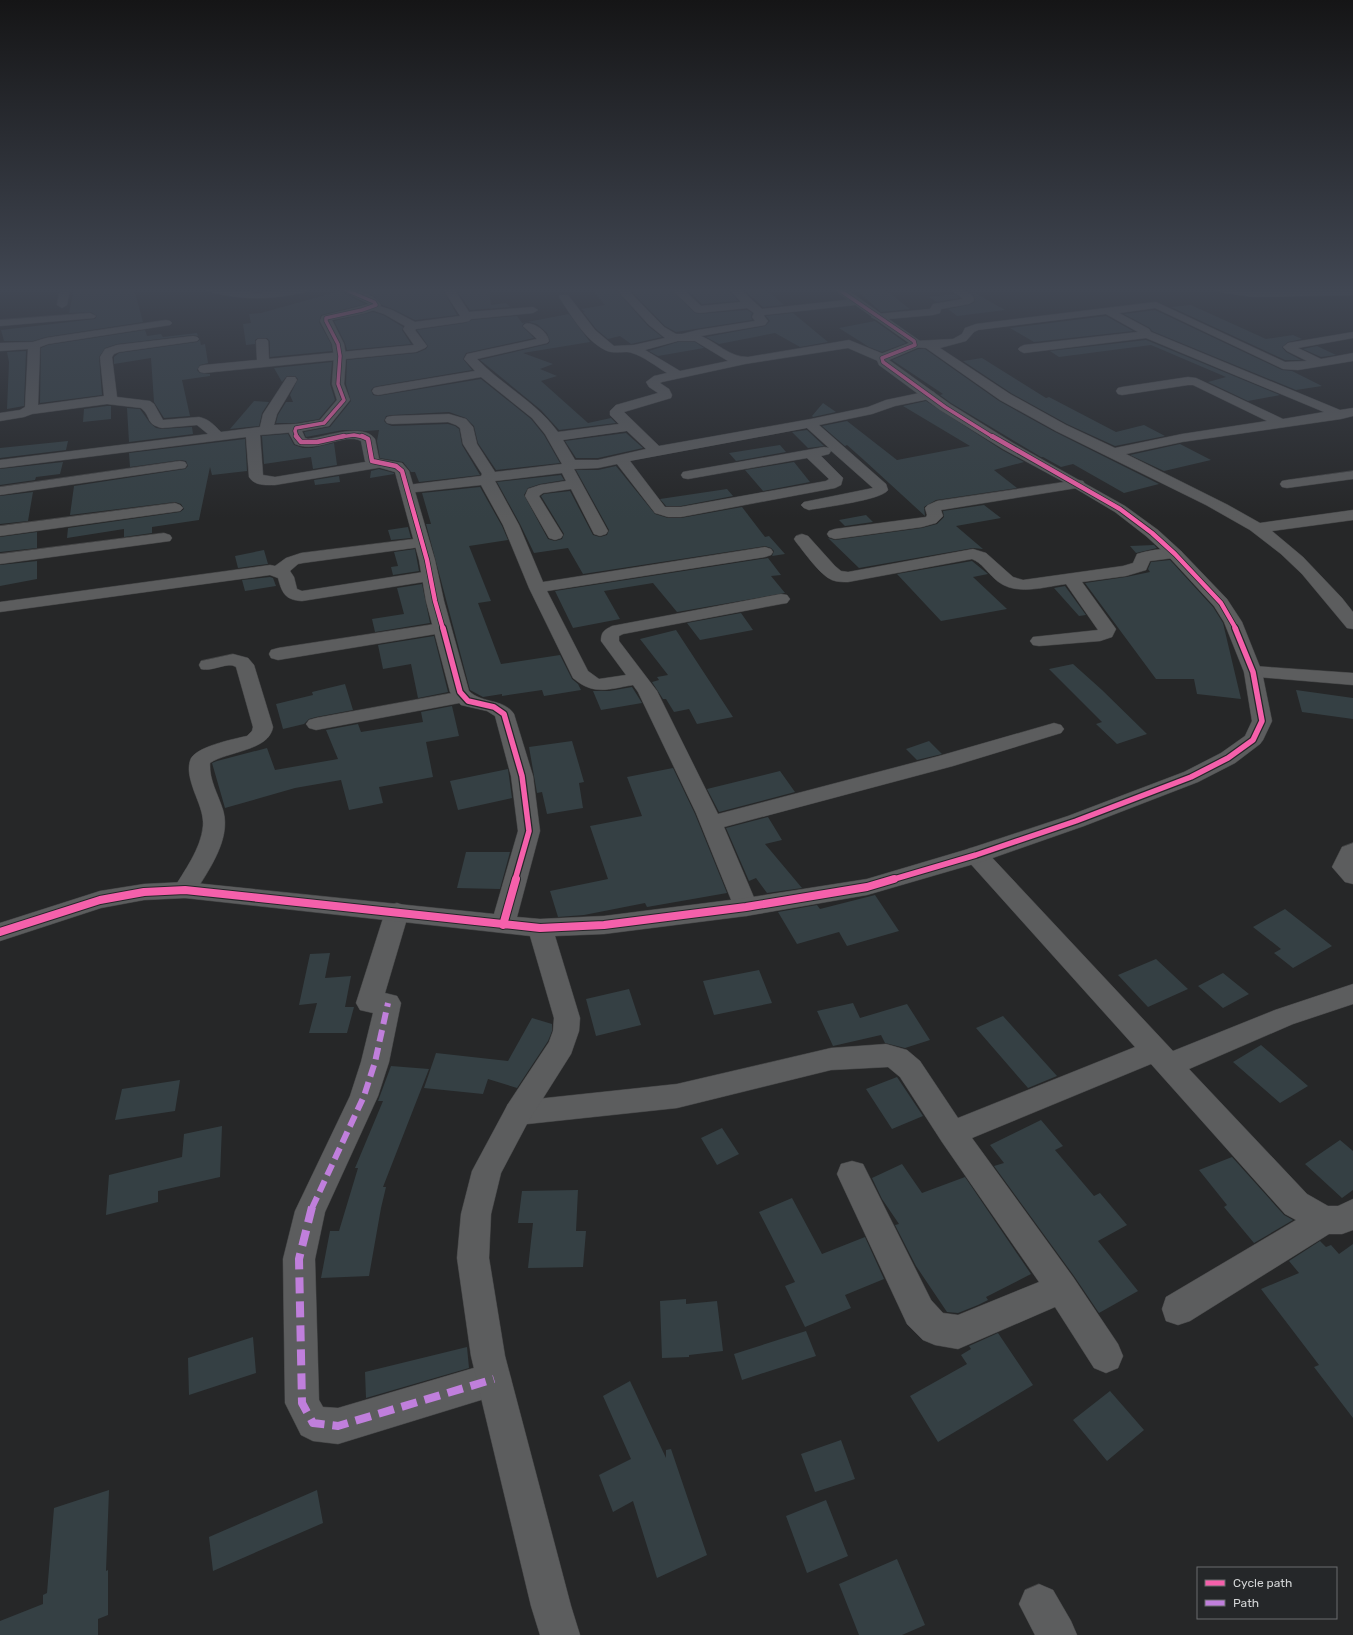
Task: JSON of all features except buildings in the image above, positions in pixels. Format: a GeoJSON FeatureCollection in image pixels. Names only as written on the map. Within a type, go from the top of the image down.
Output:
{"type":"FeatureCollection","features":[{"type":"Feature","properties":{"kind":"street"},"geometry":{"type":"LineString","coordinates":[[30,410],[33,365]]}},
{"type":"Feature","properties":{"kind":"street"},"geometry":{"type":"LineString","coordinates":[[107,365],[110,396],[107,400]]}},
{"type":"Feature","properties":{"kind":"street"},"geometry":{"type":"LineString","coordinates":[[204,369],[248,365]]}},
{"type":"Feature","properties":{"kind":"street"},"geometry":{"type":"LineString","coordinates":[[0,464],[259,431],[296,428],[324,423],[342,404],[344,397],[339,390],[338,384],[339,365]]}},
{"type":"Feature","properties":{"kind":"street"},"geometry":{"type":"LineString","coordinates":[[475,365],[482,373],[532,410],[540,418],[554,437],[569,462],[567,467],[600,531]]}},
{"type":"Feature","properties":{"kind":"street"},"geometry":{"type":"LineString","coordinates":[[662,365],[678,375]]}},
{"type":"Feature","properties":{"kind":"street"},"geometry":{"type":"LineString","coordinates":[[656,451],[617,415],[617,411],[621,408],[666,395],[665,392],[652,382],[725,365]]}},
{"type":"Feature","properties":{"kind":"street"},"geometry":{"type":"LineString","coordinates":[[0,932],[100,900],[144,892],[185,890],[540,928],[604,925],[746,907],[867,887],[976,855],[1076,821],[1190,777],[1228,758],[1252,740],[1262,721],[1253,672],[1233,622],[1221,603],[1175,554],[1152,533],[1120,509],[1008,446],[929,395],[888,365]]}},
{"type":"Feature","properties":{"kind":"street"},"geometry":{"type":"LineString","coordinates":[[954,365],[1005,397],[1061,428],[1234,514],[1258,528],[1300,563],[1330,594],[1353,624]]}},
{"type":"Feature","properties":{"kind":"street"},"geometry":{"type":"LineString","coordinates":[[1226,365],[1347,413],[1353,421]]}},
{"type":"Feature","properties":{"kind":"street"},"geometry":{"type":"LineString","coordinates":[[1288,365],[1302,365]]}},
{"type":"Feature","properties":{"kind":"street"},"geometry":{"type":"LineString","coordinates":[[378,391],[482,373]]}},
{"type":"Feature","properties":{"kind":"street"},"geometry":{"type":"LineString","coordinates":[[290,380],[259,431],[256,477],[263,481],[275,481],[377,464],[397,466],[401,469],[422,543],[442,628],[460,692],[468,701],[494,707],[504,714],[522,776],[524,808],[529,831],[503,925]]}},
{"type":"Feature","properties":{"kind":"street"},"geometry":{"type":"LineString","coordinates":[[1122,391],[1188,381],[1196,382],[1282,423]]}},
{"type":"Feature","properties":{"kind":"street"},"geometry":{"type":"LineString","coordinates":[[407,489],[567,467],[588,466],[656,451],[811,423],[872,410],[891,403],[929,395]]}},
{"type":"Feature","properties":{"kind":"street"},"geometry":{"type":"LineString","coordinates":[[0,417],[24,413],[30,410],[107,400],[145,404],[149,407],[157,422],[162,424],[199,421],[204,423],[218,437]]}},
{"type":"Feature","properties":{"kind":"street"},"geometry":{"type":"LineString","coordinates":[[1113,453],[1182,438],[1347,413]]}},
{"type":"Feature","properties":{"kind":"street"},"geometry":{"type":"LineString","coordinates":[[392,420],[449,418],[461,422],[466,427],[470,444],[489,474],[488,484],[511,525],[537,588],[580,674],[588,682],[598,685],[637,680]]}},
{"type":"Feature","properties":{"kind":"street"},"geometry":{"type":"LineString","coordinates":[[809,505],[875,493],[881,490],[881,487],[837,449],[812,426],[811,423]]}},
{"type":"Feature","properties":{"kind":"street"},"geometry":{"type":"LineString","coordinates":[[554,437],[629,426]]}},
{"type":"Feature","properties":{"kind":"street"},"geometry":{"type":"LineString","coordinates":[[296,428],[295,431],[297,439],[301,442],[356,435],[364,436],[368,439],[372,461],[377,464]]}},
{"type":"Feature","properties":{"kind":"street"},"geometry":{"type":"LineString","coordinates":[[688,475],[837,449]]}},
{"type":"Feature","properties":{"kind":"street"},"geometry":{"type":"LineString","coordinates":[[621,459],[660,510],[668,512],[697,509],[836,482],[836,478],[811,454]]}},
{"type":"Feature","properties":{"kind":"street"},"geometry":{"type":"LineString","coordinates":[[0,491],[180,466]]}},
{"type":"Feature","properties":{"kind":"street"},"geometry":{"type":"LineString","coordinates":[[1287,484],[1353,475]]}},
{"type":"Feature","properties":{"kind":"street"},"geometry":{"type":"LineString","coordinates":[[555,535],[532,496],[533,492],[540,489],[575,484]]}},
{"type":"Feature","properties":{"kind":"street"},"geometry":{"type":"LineString","coordinates":[[835,534],[931,520],[935,516],[933,508],[937,506],[1078,484]]}},
{"type":"Feature","properties":{"kind":"street"},"geometry":{"type":"LineString","coordinates":[[0,531],[175,508]]}},
{"type":"Feature","properties":{"kind":"street"},"geometry":{"type":"LineString","coordinates":[[1258,528],[1353,515]]}},
{"type":"Feature","properties":{"kind":"street"},"geometry":{"type":"LineString","coordinates":[[0,559],[164,538]]}},
{"type":"Feature","properties":{"kind":"street"},"geometry":{"type":"LineString","coordinates":[[802,539],[829,570],[838,576],[848,577],[973,554],[980,555],[1006,581],[1014,585],[1023,585],[1136,568],[1140,566],[1143,557],[1175,554]]}},
{"type":"Feature","properties":{"kind":"street"},"geometry":{"type":"LineString","coordinates":[[0,607],[270,570],[280,570],[292,561],[300,558],[422,543]]}},
{"type":"Feature","properties":{"kind":"street"},"geometry":{"type":"LineString","coordinates":[[537,588],[765,552]]}},
{"type":"Feature","properties":{"kind":"street"},"geometry":{"type":"LineString","coordinates":[[280,570],[285,574],[291,592],[297,596],[309,596],[430,576]]}},
{"type":"Feature","properties":{"kind":"street"},"geometry":{"type":"LineString","coordinates":[[1039,641],[1100,636],[1106,633],[1107,629],[1071,578]]}},
{"type":"Feature","properties":{"kind":"street"},"geometry":{"type":"LineString","coordinates":[[746,907],[711,823],[647,691],[637,680],[610,641],[610,634],[618,630],[781,599]]}},
{"type":"Feature","properties":{"kind":"street"},"geometry":{"type":"LineString","coordinates":[[278,654],[442,628]]}},
{"type":"Feature","properties":{"kind":"street"},"geometry":{"type":"LineString","coordinates":[[185,890],[214,832],[214,819],[198,770],[200,760],[211,753],[254,740],[262,733],[263,727],[245,665],[241,661],[232,659],[208,665]]}},
{"type":"Feature","properties":{"kind":"street"},"geometry":{"type":"LineString","coordinates":[[1253,672],[1353,679]]}},
{"type":"Feature","properties":{"kind":"street"},"geometry":{"type":"LineString","coordinates":[[316,724],[463,696]]}},
{"type":"Feature","properties":{"kind":"street"},"geometry":{"type":"LineString","coordinates":[[711,823],[946,761],[1054,729]]}},
{"type":"Feature","properties":{"kind":"street"},"geometry":{"type":"LineString","coordinates":[[1353,851],[1350,853],[1344,867],[1353,876]]}},
{"type":"Feature","properties":{"kind":"street"},"geometry":{"type":"LineString","coordinates":[[976,855],[1163,1057],[1296,1204],[1339,1217]]}},
{"type":"Feature","properties":{"kind":"street"},"geometry":{"type":"LineString","coordinates":[[397,912],[369,1003],[388,1004],[375,1062],[364,1096],[310,1211],[299,1259],[302,1403],[313,1423],[338,1426],[494,1379]]}},
{"type":"Feature","properties":{"kind":"street"},"geometry":{"type":"LineString","coordinates":[[540,928],[562,999],[567,1018],[566,1025],[561,1046],[518,1113],[487,1171],[476,1214],[473,1258],[488,1356],[551,1606],[560,1635]]}},
{"type":"Feature","properties":{"kind":"street"},"geometry":{"type":"LineString","coordinates":[[952,1133],[1163,1057],[1353,994]]}},
{"type":"Feature","properties":{"kind":"street"},"geometry":{"type":"LineString","coordinates":[[518,1113],[677,1096],[831,1059],[886,1055],[897,1058],[910,1070],[952,1133],[1062,1288],[1106,1356]]}},
{"type":"Feature","properties":{"kind":"street"},"geometry":{"type":"LineString","coordinates":[[852,1174],[919,1312],[935,1328],[958,1332],[1062,1288]]}},
{"type":"Feature","properties":{"kind":"street"},"geometry":{"type":"LineString","coordinates":[[1178,1309],[1339,1217]]}},
{"type":"Feature","properties":{"kind":"marked path"},"geometry":{"type":"LineString","coordinates":[[388,1003],[375,1062],[364,1096],[310,1211],[299,1259],[302,1403],[313,1423],[338,1426],[494,1379]]}},
{"type":"Feature","properties":{"kind":"cycle path"},"geometry":{"type":"LineString","coordinates":[[339,365],[338,384],[344,400],[324,423],[296,428],[295,433],[301,442],[308,443],[345,436],[362,436],[368,439],[372,461],[380,464],[393,465],[400,468],[402,471],[427,560],[435,601],[460,692],[468,701],[494,707],[504,714],[522,776],[529,831],[503,925]]}},
{"type":"Feature","properties":{"kind":"cycle path"},"geometry":{"type":"LineString","coordinates":[[0,932],[100,900],[144,892],[185,890],[540,928],[604,925],[746,907],[867,887],[976,855],[1076,821],[1191,777],[1228,758],[1253,740],[1262,721],[1253,672],[1233,622],[1221,603],[1175,554],[1152,533],[1120,509],[1008,446],[945,407],[888,365]]}}]}
